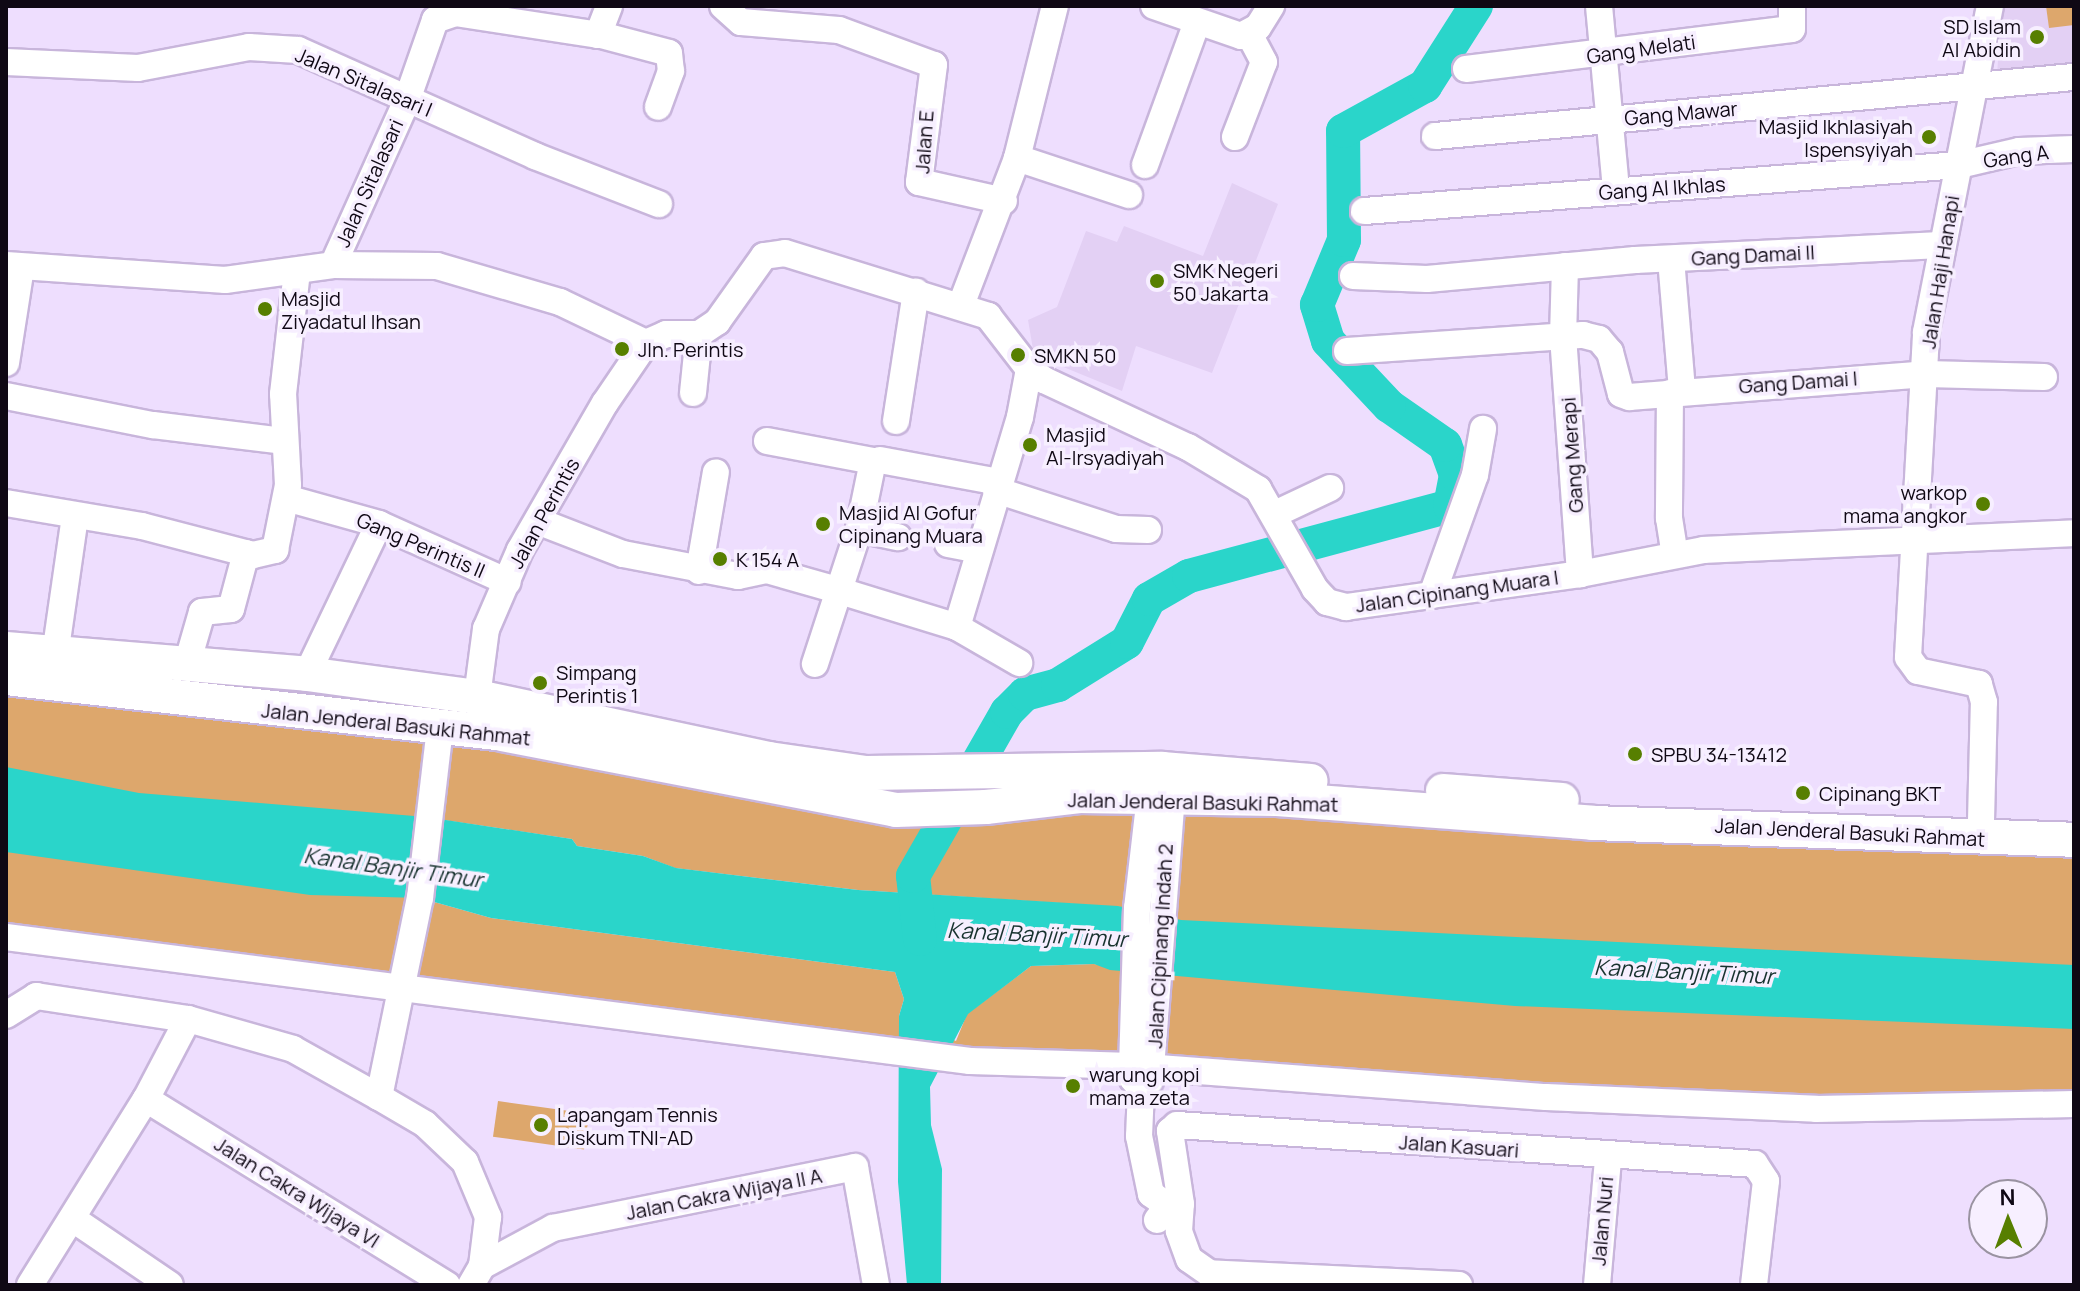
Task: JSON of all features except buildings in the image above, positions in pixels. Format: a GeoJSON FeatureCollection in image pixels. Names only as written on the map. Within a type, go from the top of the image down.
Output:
{"type":"FeatureCollection","features":[{"type":"Feature","properties":{"kind":"main road","name":"Jalan Jenderal Basuki Rahmat"},"geometry":{"type":"LineString","coordinates":[[6,649],[307,674],[477,697],[754,756],[866,773],[1044,784],[1161,797],[1277,799],[1593,823],[2074,840]]}},
{"type":"Feature","properties":{"kind":"main road","name":"Jalan Jenderal Basuki Rahmat"},"geometry":{"type":"LineString","coordinates":[[6,678],[539,740],[874,806],[986,807],[1044,784],[1162,769],[1551,799],[2074,825]]}},
{"type":"Feature","properties":{"kind":"street"},"geometry":{"type":"LineString","coordinates":[[609,6],[593,34],[669,53],[671,71],[658,107]]}},
{"type":"Feature","properties":{"kind":"street"},"geometry":{"type":"LineString","coordinates":[[723,6],[741,22],[783,16],[841,18]]}},
{"type":"Feature","properties":{"kind":"street"},"geometry":{"type":"LineString","coordinates":[[961,305],[1004,201],[1055,6]]}},
{"type":"Feature","properties":{"kind":"street"},"geometry":{"type":"LineString","coordinates":[[1154,6],[1230,34],[1249,34]]}},
{"type":"Feature","properties":{"kind":"street"},"geometry":{"type":"LineString","coordinates":[[1249,34],[1271,6]]}},
{"type":"Feature","properties":{"kind":"street"},"geometry":{"type":"LineString","coordinates":[[1599,6],[1600,56],[1616,191]]}},
{"type":"Feature","properties":{"kind":"street","name":"Gang Melati"},"geometry":{"type":"LineString","coordinates":[[1466,69],[1600,56],[1792,29],[1792,6]]}},
{"type":"Feature","properties":{"kind":"street","name":"Jalan Haji Hanapi"},"geometry":{"type":"LineString","coordinates":[[1981,821],[1984,702],[1979,684],[1918,671],[1908,657],[1926,332],[1990,6]]}},
{"type":"Feature","properties":{"kind":"street","name":"Jalan Sitalasari"},"geometry":{"type":"LineString","coordinates":[[333,265],[407,100],[435,20],[443,14],[593,34]]}},
{"type":"Feature","properties":{"kind":"street","name":"Jalan E"},"geometry":{"type":"LineString","coordinates":[[841,18],[934,65],[919,182],[1004,201]]}},
{"type":"Feature","properties":{"kind":"street"},"geometry":{"type":"LineString","coordinates":[[1145,165],[1197,22]]}},
{"type":"Feature","properties":{"kind":"street"},"geometry":{"type":"LineString","coordinates":[[1235,137],[1264,62],[1249,34]]}},
{"type":"Feature","properties":{"kind":"street","name":"Jalan Sitalasari I"},"geometry":{"type":"LineString","coordinates":[[6,62],[138,68],[249,47],[298,50],[407,100],[659,204]]}},
{"type":"Feature","properties":{"kind":"street"},"geometry":{"type":"LineString","coordinates":[[6,62],[6,83]]}},
{"type":"Feature","properties":{"kind":"street","name":"Gang Mawar"},"geometry":{"type":"LineString","coordinates":[[1435,136],[2074,77]]}},
{"type":"Feature","properties":{"kind":"street","name":"Gang A"},"geometry":{"type":"LineString","coordinates":[[1959,165],[2019,151],[2074,149]]}},
{"type":"Feature","properties":{"kind":"street"},"geometry":{"type":"LineString","coordinates":[[1017,158],[1129,195]]}},
{"type":"Feature","properties":{"kind":"street","name":"Gang Al Ikhlas"},"geometry":{"type":"LineString","coordinates":[[1364,211],[1959,165]]}},
{"type":"Feature","properties":{"kind":"street","name":"Gang Damai II"},"geometry":{"type":"LineString","coordinates":[[1353,276],[1388,281],[1671,259],[1941,245]]}},
{"type":"Feature","properties":{"kind":"street","name":"Jalan Cipinang Muara I"},"geometry":{"type":"LineString","coordinates":[[699,334],[717,322],[764,256],[773,253],[961,305],[988,316],[1029,369],[1210,459],[1258,489],[1278,517],[1315,589],[1327,602],[1346,607],[1580,574],[1675,555],[2074,533]]}},
{"type":"Feature","properties":{"kind":"street"},"geometry":{"type":"LineString","coordinates":[[1671,259],[1676,392],[1669,518],[1675,555]]}},
{"type":"Feature","properties":{"kind":"street"},"geometry":{"type":"LineString","coordinates":[[6,363],[14,266],[225,280],[333,265],[437,266],[560,302],[646,343],[666,334],[699,334],[693,393]]}},
{"type":"Feature","properties":{"kind":"street","name":"Gang Merapi"},"geometry":{"type":"LineString","coordinates":[[1565,266],[1563,336],[1580,574]]}},
{"type":"Feature","properties":{"kind":"street"},"geometry":{"type":"LineString","coordinates":[[6,503],[142,526],[246,553],[275,550],[286,498],[283,441],[297,271]]}},
{"type":"Feature","properties":{"kind":"street"},"geometry":{"type":"LineString","coordinates":[[896,421],[916,292]]}},
{"type":"Feature","properties":{"kind":"street"},"geometry":{"type":"LineString","coordinates":[[1347,351],[1563,336]]}},
{"type":"Feature","properties":{"kind":"street","name":"Gang Damai I"},"geometry":{"type":"LineString","coordinates":[[1563,336],[1599,339],[1610,352],[1625,397],[1926,374],[2044,377]]}},
{"type":"Feature","properties":{"kind":"street","name":"Jalan Perintis"},"geometry":{"type":"LineString","coordinates":[[477,697],[486,629],[520,550],[540,522],[605,403],[646,343]]}},
{"type":"Feature","properties":{"kind":"street"},"geometry":{"type":"LineString","coordinates":[[957,627],[1029,369]]}},
{"type":"Feature","properties":{"kind":"street"},"geometry":{"type":"LineString","coordinates":[[6,396],[153,425],[283,441]]}},
{"type":"Feature","properties":{"kind":"street"},"geometry":{"type":"LineString","coordinates":[[1432,595],[1475,475],[1483,429]]}},
{"type":"Feature","properties":{"kind":"street"},"geometry":{"type":"LineString","coordinates":[[767,441],[873,461],[859,529],[815,664]]}},
{"type":"Feature","properties":{"kind":"street"},"geometry":{"type":"LineString","coordinates":[[880,460],[997,486],[1116,529],[1148,530]]}},
{"type":"Feature","properties":{"kind":"street"},"geometry":{"type":"LineString","coordinates":[[699,571],[716,472]]}},
{"type":"Feature","properties":{"kind":"street"},"geometry":{"type":"LineString","coordinates":[[1278,517],[1330,488]]}},
{"type":"Feature","properties":{"kind":"street","name":"Gang Perintis II"},"geometry":{"type":"LineString","coordinates":[[286,498],[379,524],[508,582]]}},
{"type":"Feature","properties":{"kind":"street"},"geometry":{"type":"LineString","coordinates":[[55,655],[75,517]]}},
{"type":"Feature","properties":{"kind":"street"},"geometry":{"type":"LineString","coordinates":[[540,522],[623,554],[699,571],[738,576],[767,570],[837,590],[957,627],[1019,663]]}},
{"type":"Feature","properties":{"kind":"street"},"geometry":{"type":"LineString","coordinates":[[307,674],[379,524]]}},
{"type":"Feature","properties":{"kind":"street"},"geometry":{"type":"LineString","coordinates":[[859,529],[898,537]]}},
{"type":"Feature","properties":{"kind":"street"},"geometry":{"type":"LineString","coordinates":[[948,544],[979,550]]}},
{"type":"Feature","properties":{"kind":"street"},"geometry":{"type":"LineString","coordinates":[[187,664],[202,612],[231,609],[246,553]]}},
{"type":"Feature","properties":{"kind":"street"},"geometry":{"type":"LineString","coordinates":[[379,1097],[407,978],[440,727]]}},
{"type":"Feature","properties":{"kind":"street","name":"Jalan Cipinang Indah 2"},"geometry":{"type":"LineString","coordinates":[[1161,797],[1154,848],[1139,1136],[1151,1194],[1161,1201],[1163,1212],[1157,1220],[1189,1259],[1201,1285]]}},
{"type":"Feature","properties":{"kind":"street"},"geometry":{"type":"LineString","coordinates":[[6,937],[407,978],[875,1051],[970,1061],[1143,1063],[1546,1097],[1816,1109],[2074,1104]]}},
{"type":"Feature","properties":{"kind":"street"},"geometry":{"type":"LineString","coordinates":[[6,1015],[36,996],[188,1019],[293,1049],[425,1124],[465,1162],[488,1217],[476,1276]]}},
{"type":"Feature","properties":{"kind":"street"},"geometry":{"type":"LineString","coordinates":[[30,1285],[146,1099],[188,1019]]}},
{"type":"Feature","properties":{"kind":"street","name":"Jalan Cakra Wijaya VI"},"geometry":{"type":"LineString","coordinates":[[146,1099],[447,1285]]}},
{"type":"Feature","properties":{"kind":"street","name":"Jalan Kasuari"},"geometry":{"type":"LineString","coordinates":[[1189,1259],[1179,1231],[1181,1204],[1170,1131],[1177,1125],[1608,1158],[1755,1164],[1763,1171],[1754,1285]]}},
{"type":"Feature","properties":{"kind":"street","name":"Jalan Nuri"},"geometry":{"type":"LineString","coordinates":[[1597,1285],[1608,1158]]}},
{"type":"Feature","properties":{"kind":"street","name":"Jalan Cakra Wijaya II A"},"geometry":{"type":"LineString","coordinates":[[476,1276],[553,1228],[855,1167],[876,1285]]}},
{"type":"Feature","properties":{"kind":"street"},"geometry":{"type":"LineString","coordinates":[[73,1219],[170,1285]]}},
{"type":"Feature","properties":{"kind":"street"},"geometry":{"type":"LineString","coordinates":[[1189,1259],[1209,1273],[1459,1285]]}},
{"type":"Feature","properties":{"kind":"shaded area","name":"SD Islam Al Abidin"},"geometry":{"type":"Polygon","coordinates":[[[2001,6],[2074,6],[2074,68],[1997,77],[2001,6]]]}},
{"type":"Feature","properties":{"kind":"shaded area"},"geometry":{"type":"Polygon","coordinates":[[[2046,6],[2074,6],[2074,25],[2049,28],[2046,6]]]}},
{"type":"Feature","properties":{"kind":"shaded area","name":"SMK Negeri 50 Jakarta"},"geometry":{"type":"Polygon","coordinates":[[[1232,183],[1278,204],[1212,373],[1136,346],[1122,391],[1034,355],[1028,320],[1057,307],[1086,231],[1117,242],[1124,226],[1203,256],[1232,183]]]}},
{"type":"Feature","properties":{"kind":"shaded area"},"geometry":{"type":"Polygon","coordinates":[[[6,678],[803,794],[1150,796],[1137,908],[858,890],[675,868],[643,856],[577,846],[572,839],[430,818],[420,898],[491,918],[895,972],[904,999],[899,1016],[956,1041],[967,1014],[1031,966],[1094,964],[1134,972],[1132,1066],[970,1061],[6,932],[6,678]]]}},
{"type":"Feature","properties":{"kind":"shaded area"},"geometry":{"type":"Polygon","coordinates":[[[1172,798],[2074,840],[2074,1104],[1816,1109],[1153,1068],[1172,798]]]}},
{"type":"Feature","properties":{"kind":"shaded area","name":"Lapangam Tennis Diskum TNI-AD"},"geometry":{"type":"Polygon","coordinates":[[[498,1101],[589,1114],[584,1149],[493,1137],[498,1101]]]}},
{"type":"Feature","properties":{"kind":"water","name":"Kanal Banjir Timur"},"geometry":{"type":"Polygon","coordinates":[[[6,767],[139,793],[426,817],[572,839],[577,846],[643,856],[676,868],[858,890],[1118,906],[1181,920],[2074,965],[2074,1029],[1515,1006],[1110,970],[1094,964],[1031,966],[968,1014],[930,1087],[931,1125],[942,1169],[941,1285],[907,1285],[898,1182],[899,1016],[904,999],[895,972],[491,918],[420,898],[310,895],[6,852],[6,767]]]}},
{"type":"Feature","properties":{"kind":"waterway"},"geometry":{"type":"LineString","coordinates":[[920,939],[913,876],[1007,712],[1025,694],[1058,685],[1127,642],[1149,599],[1189,576],[1450,506],[1456,475],[1445,445],[1389,406],[1328,341],[1317,305],[1344,240],[1343,131],[1425,86],[1476,6]]}},
{"type":"Feature","properties":{"kind":"place","name":"SD Islam Al Abidin"},"geometry":{"type":"Point","coordinates":[2037,37]}},
{"type":"Feature","properties":{"kind":"place","name":"Masjid Ikhlasiyah Ispensyiyah"},"geometry":{"type":"Point","coordinates":[1929,137]}},
{"type":"Feature","properties":{"kind":"place","name":"SMK Negeri 50 Jakarta"},"geometry":{"type":"Point","coordinates":[1157,281]}},
{"type":"Feature","properties":{"kind":"place","name":"Masjid Ziyadatul Ihsan"},"geometry":{"type":"Point","coordinates":[265,309]}},
{"type":"Feature","properties":{"kind":"place","name":"Jln. Perintis"},"geometry":{"type":"Point","coordinates":[622,349]}},
{"type":"Feature","properties":{"kind":"place","name":"SMKN 50"},"geometry":{"type":"Point","coordinates":[1018,355]}},
{"type":"Feature","properties":{"kind":"place","name":"Masjid Al-Irsyadiyah"},"geometry":{"type":"Point","coordinates":[1030,445]}},
{"type":"Feature","properties":{"kind":"place","name":"warkop mama angkor"},"geometry":{"type":"Point","coordinates":[1983,504]}},
{"type":"Feature","properties":{"kind":"place","name":"Masjid Al Gofur Cipinang Muara"},"geometry":{"type":"Point","coordinates":[823,524]}},
{"type":"Feature","properties":{"kind":"place","name":"K 154 A"},"geometry":{"type":"Point","coordinates":[720,559]}},
{"type":"Feature","properties":{"kind":"place","name":"Simpang Perintis 1"},"geometry":{"type":"Point","coordinates":[540,683]}},
{"type":"Feature","properties":{"kind":"place","name":"SPBU 34-13412"},"geometry":{"type":"Point","coordinates":[1635,754]}},
{"type":"Feature","properties":{"kind":"place","name":"Cipinang BKT"},"geometry":{"type":"Point","coordinates":[1803,793]}},
{"type":"Feature","properties":{"kind":"place","name":"warung kopi mama zeta"},"geometry":{"type":"Point","coordinates":[1073,1086]}},
{"type":"Feature","properties":{"kind":"place","name":"Lapangam Tennis Diskum TNI-AD"},"geometry":{"type":"Point","coordinates":[541,1125]}}]}
